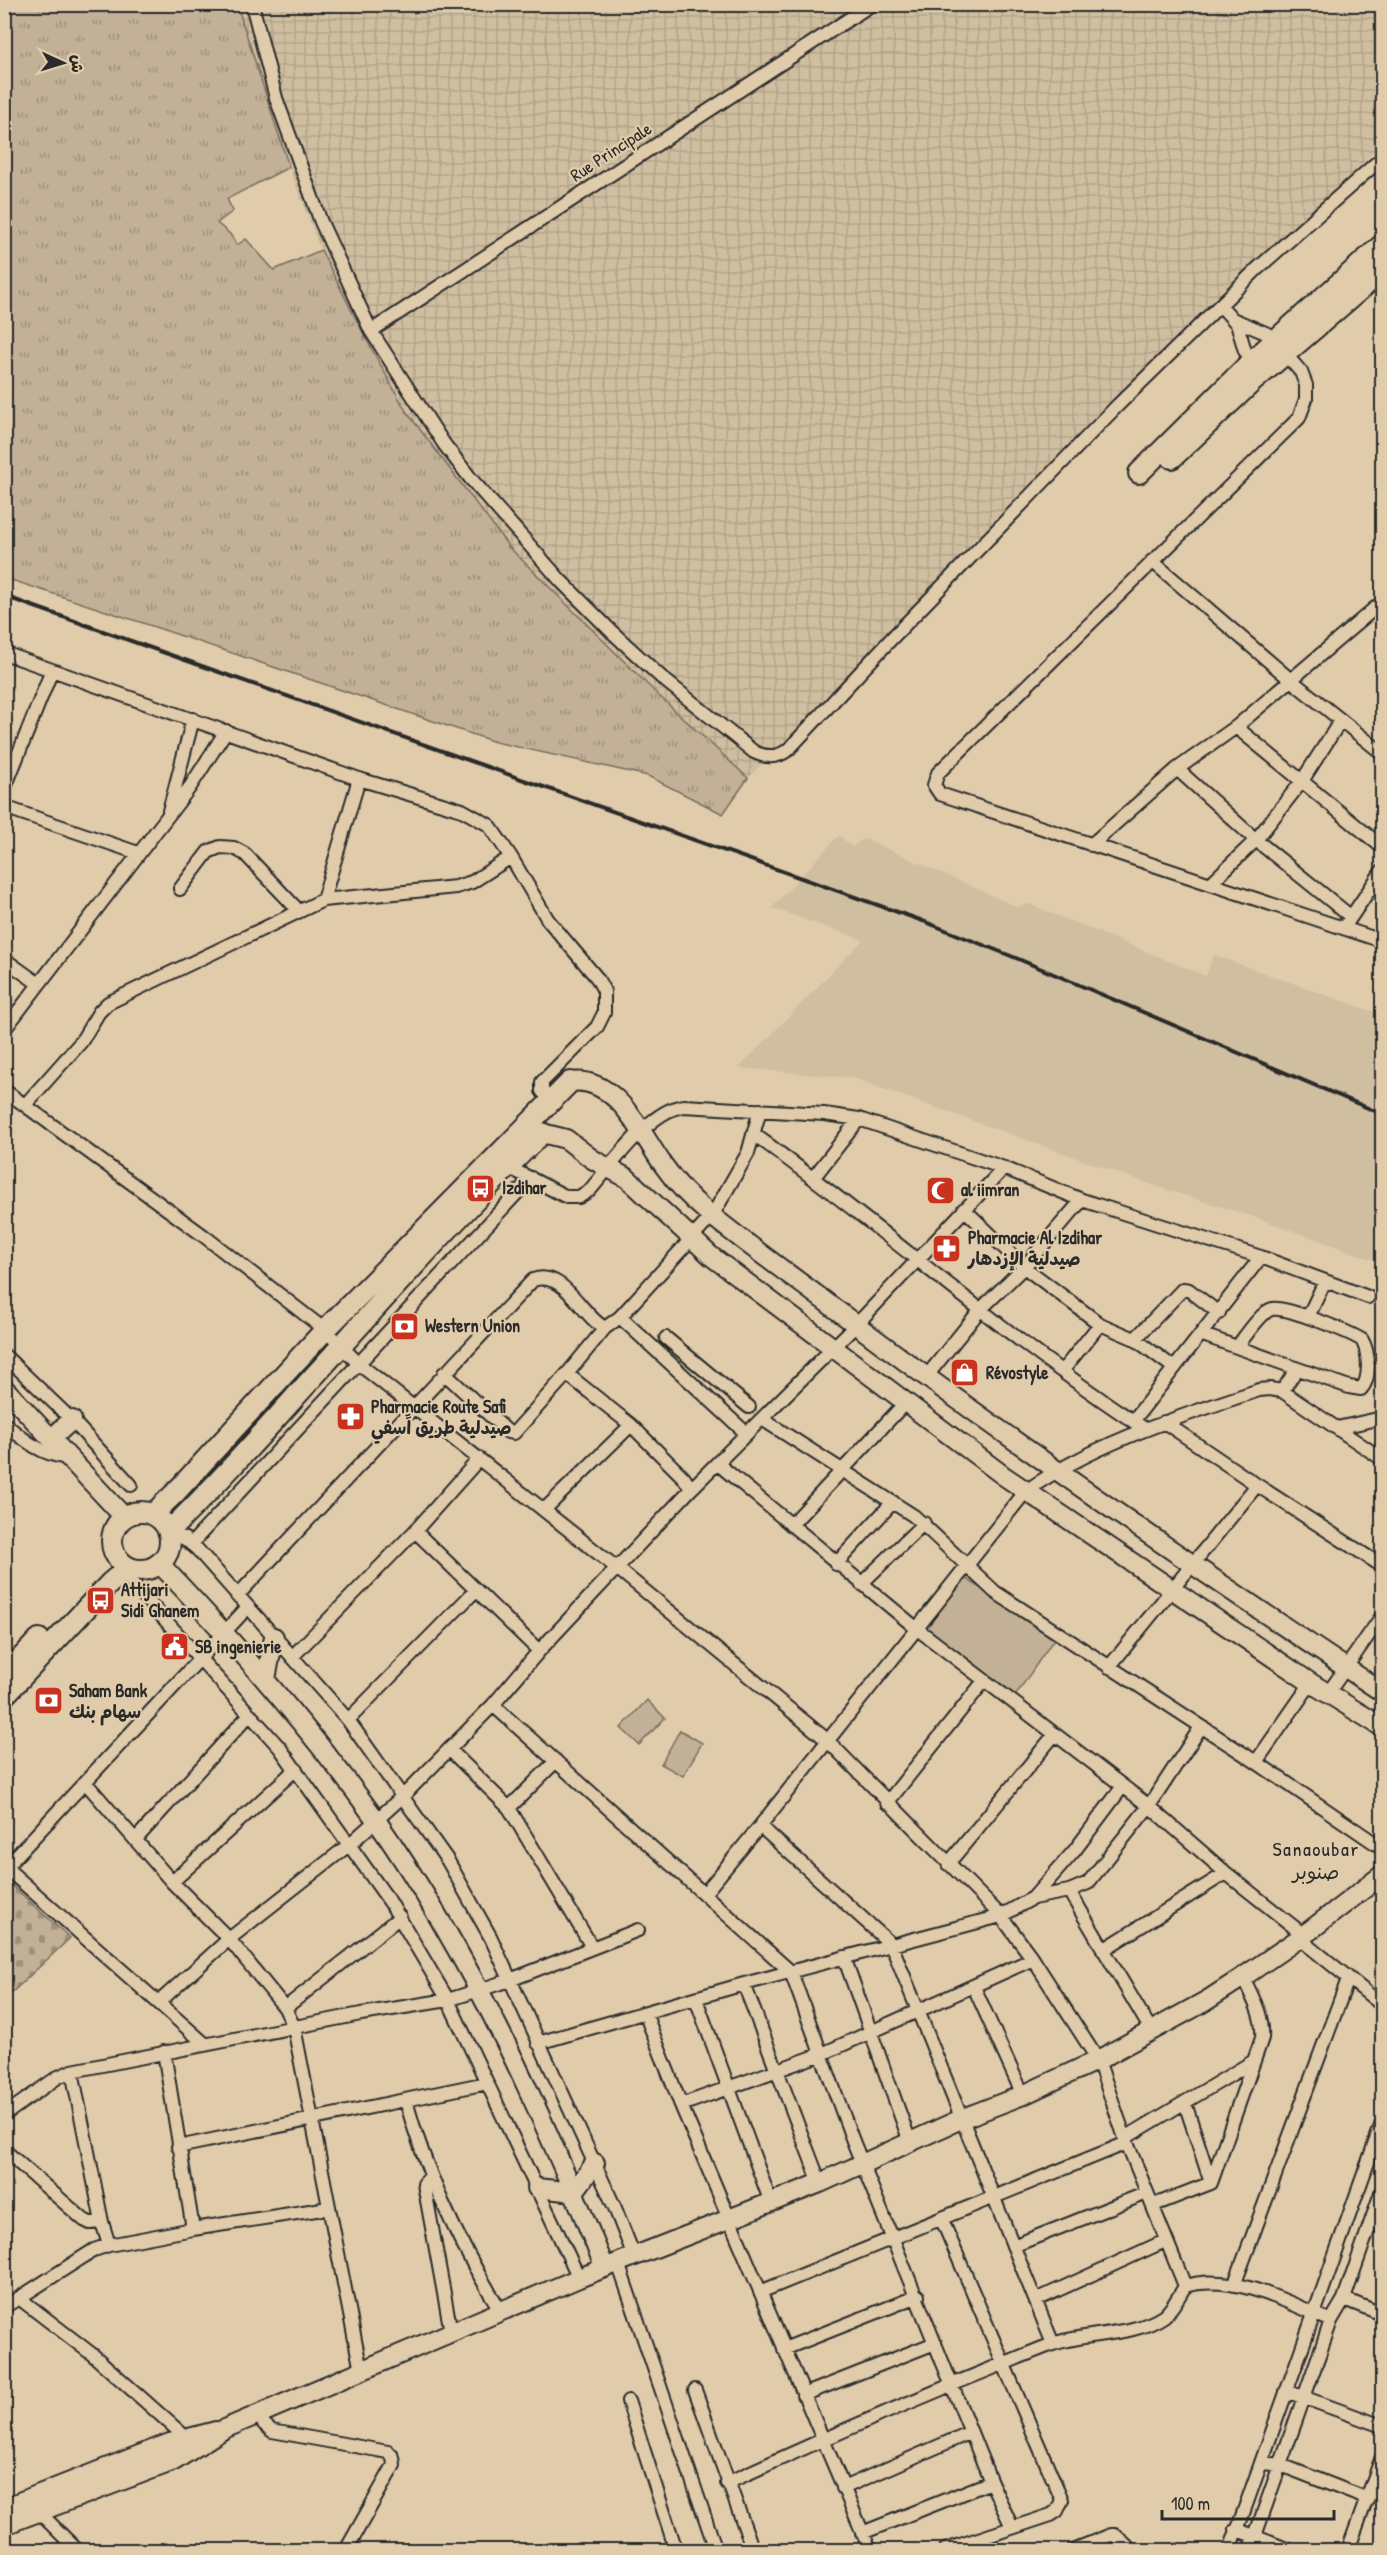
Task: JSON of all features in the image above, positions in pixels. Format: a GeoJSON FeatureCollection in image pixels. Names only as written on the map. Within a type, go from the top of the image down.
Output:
{"type":"FeatureCollection","features":[{"type":"Feature","properties":{"kind":"main road"},"geometry":{"type":"LineString","coordinates":[[1143,479],[1383,245]]}},
{"type":"Feature","properties":{"kind":"main road"},"geometry":{"type":"LineString","coordinates":[[1280,347],[1383,271]]}},
{"type":"Feature","properties":{"kind":"main road"},"geometry":{"type":"LineString","coordinates":[[153,1514],[325,1330],[570,1082]]}},
{"type":"Feature","properties":{"kind":"main road"},"geometry":{"type":"LineString","coordinates":[[169,1532],[216,1485],[340,1346],[542,1133]]}},
{"type":"Feature","properties":{"kind":"main road"},"geometry":{"type":"LineString","coordinates":[[135,1512],[153,1514],[162,1521],[169,1532],[170,1546],[160,1564],[144,1570],[122,1565],[112,1534],[124,1517],[135,1512]]}},
{"type":"Feature","properties":{"kind":"main road"},"geometry":{"type":"LineString","coordinates":[[4,1676],[122,1565]]}},
{"type":"Feature","properties":{"kind":"main road"},"geometry":{"type":"LineString","coordinates":[[4,1696],[122,1565]]}},
{"type":"Feature","properties":{"kind":"street"},"geometry":{"type":"LineString","coordinates":[[252,4],[276,98],[321,222],[371,330],[444,444],[471,479],[561,580],[662,678],[754,752],[771,757],[788,750],[937,591],[1220,305],[1278,249],[1383,158]]}},
{"type":"Feature","properties":{"kind":"street","name":"Rue Principale"},"geometry":{"type":"LineString","coordinates":[[371,330],[873,4]]}},
{"type":"Feature","properties":{"kind":"street"},"geometry":{"type":"LineString","coordinates":[[1220,305],[1235,320],[1245,351],[1258,366]]}},
{"type":"Feature","properties":{"kind":"street"},"geometry":{"type":"LineString","coordinates":[[1235,320],[1264,332],[1301,372],[1306,385],[1305,405],[1299,418],[1152,561],[935,779],[934,785],[940,794],[1383,941]]}},
{"type":"Feature","properties":{"kind":"street"},"geometry":{"type":"LineString","coordinates":[[1152,561],[1292,681],[1383,753]]}},
{"type":"Feature","properties":{"kind":"street"},"geometry":{"type":"LineString","coordinates":[[1090,845],[1177,770],[1236,727],[1382,604]]}},
{"type":"Feature","properties":{"kind":"street"},"geometry":{"type":"LineString","coordinates":[[4,654],[226,730],[359,779],[477,817],[489,825],[511,857],[548,920],[597,978],[605,999],[604,1014],[597,1027],[542,1082],[542,1091],[551,1100]]}},
{"type":"Feature","properties":{"kind":"street"},"geometry":{"type":"LineString","coordinates":[[4,790],[10,763],[51,670]]}},
{"type":"Feature","properties":{"kind":"street"},"geometry":{"type":"LineString","coordinates":[[169,812],[193,719]]}},
{"type":"Feature","properties":{"kind":"street"},"geometry":{"type":"LineString","coordinates":[[1210,884],[1256,840],[1302,781],[1341,720]]}},
{"type":"Feature","properties":{"kind":"street"},"geometry":{"type":"LineString","coordinates":[[1236,727],[1383,847]]}},
{"type":"Feature","properties":{"kind":"street"},"geometry":{"type":"LineString","coordinates":[[4,1030],[200,773],[226,730]]}},
{"type":"Feature","properties":{"kind":"street"},"geometry":{"type":"LineString","coordinates":[[1177,770],[1256,840],[1350,916]]}},
{"type":"Feature","properties":{"kind":"street"},"geometry":{"type":"LineString","coordinates":[[323,900],[359,779]]}},
{"type":"Feature","properties":{"kind":"street"},"geometry":{"type":"LineString","coordinates":[[5,808],[138,853]]}},
{"type":"Feature","properties":{"kind":"street"},"geometry":{"type":"LineString","coordinates":[[180,889],[208,852],[220,847],[234,848],[245,854],[298,910]]}},
{"type":"Feature","properties":{"kind":"street"},"geometry":{"type":"LineString","coordinates":[[25,1105],[81,1042],[99,1012],[108,1003],[323,900],[456,887],[472,882],[511,857]]}},
{"type":"Feature","properties":{"kind":"street"},"geometry":{"type":"LineString","coordinates":[[1343,929],[1383,871]]}},
{"type":"Feature","properties":{"kind":"street"},"geometry":{"type":"LineString","coordinates":[[4,959],[39,984]]}},
{"type":"Feature","properties":{"kind":"street"},"geometry":{"type":"LineString","coordinates":[[570,1082],[588,1082],[611,1096],[630,1113],[674,1179],[712,1216],[856,1325],[1055,1471],[1383,1692]]}},
{"type":"Feature","properties":{"kind":"street"},"geometry":{"type":"LineString","coordinates":[[4,1090],[204,1236],[325,1330],[358,1364],[618,1569],[827,1740],[1001,1916],[1033,1959],[1098,2060],[1126,2140],[1185,2286]]}},
{"type":"Feature","properties":{"kind":"street"},"geometry":{"type":"LineString","coordinates":[[508,1167],[573,1198],[585,1195],[642,1132],[661,1115],[678,1107],[834,1115],[859,1119],[1004,1168],[1082,1200],[1261,1257],[1368,1298]]}},
{"type":"Feature","properties":{"kind":"street"},"geometry":{"type":"LineString","coordinates":[[444,1373],[508,1432],[514,1433],[605,1328],[620,1317],[712,1216],[741,1167],[754,1135],[760,1110]]}},
{"type":"Feature","properties":{"kind":"street"},"geometry":{"type":"LineString","coordinates":[[814,1177],[859,1119]]}},
{"type":"Feature","properties":{"kind":"street"},"geometry":{"type":"LineString","coordinates":[[542,1133],[566,1140],[583,1154],[635,1184],[691,1240],[905,1403],[1026,1491],[1311,1683],[1383,1727]]}},
{"type":"Feature","properties":{"kind":"street"},"geometry":{"type":"LineString","coordinates":[[754,1135],[814,1177],[980,1310],[1145,1429]]}},
{"type":"Feature","properties":{"kind":"street"},"geometry":{"type":"LineString","coordinates":[[159,2002],[229,1939],[350,1844],[403,1796],[493,1705],[538,1651],[618,1569],[691,1489],[856,1325],[1004,1168]]}},
{"type":"Feature","properties":{"kind":"street"},"geometry":{"type":"LineString","coordinates":[[191,1544],[531,1178]]}},
{"type":"Feature","properties":{"kind":"street"},"geometry":{"type":"LineString","coordinates":[[926,1377],[980,1310],[1024,1267],[1082,1200]]}},
{"type":"Feature","properties":{"kind":"street"},"geometry":{"type":"LineString","coordinates":[[964,1209],[1024,1267],[1100,1324],[1135,1339],[1173,1367]]}},
{"type":"Feature","properties":{"kind":"street"},"geometry":{"type":"LineString","coordinates":[[1133,1421],[1173,1367],[1203,1335],[1261,1257]]}},
{"type":"Feature","properties":{"kind":"street"},"geometry":{"type":"LineString","coordinates":[[237,1596],[533,1280],[541,1277],[562,1286],[605,1328]]}},
{"type":"Feature","properties":{"kind":"street"},"geometry":{"type":"LineString","coordinates":[[1308,1317],[1325,1281]]}},
{"type":"Feature","properties":{"kind":"street"},"geometry":{"type":"LineString","coordinates":[[1135,1339],[1183,1289],[1189,1290],[1219,1313]]}},
{"type":"Feature","properties":{"kind":"street"},"geometry":{"type":"LineString","coordinates":[[1203,1335],[1297,1369],[1356,1389],[1361,1389],[1366,1382],[1367,1357],[1362,1340],[1308,1317],[1273,1309],[1266,1312],[1237,1347]]}},
{"type":"Feature","properties":{"kind":"street"},"geometry":{"type":"LineString","coordinates":[[620,1317],[746,1433]]}},
{"type":"Feature","properties":{"kind":"street"},"geometry":{"type":"LineString","coordinates":[[1063,1370],[1100,1324]]}},
{"type":"Feature","properties":{"kind":"street"},"geometry":{"type":"LineString","coordinates":[[666,1338],[749,1407]]}},
{"type":"Feature","properties":{"kind":"street"},"geometry":{"type":"LineString","coordinates":[[4,1355],[72,1420],[131,1485]]}},
{"type":"Feature","properties":{"kind":"street"},"geometry":{"type":"LineString","coordinates":[[1282,1391],[1297,1369]]}},
{"type":"Feature","properties":{"kind":"street"},"geometry":{"type":"LineString","coordinates":[[567,1374],[631,1425],[684,1478],[691,1489]]}},
{"type":"Feature","properties":{"kind":"street"},"geometry":{"type":"LineString","coordinates":[[700,1389],[712,1376]]}},
{"type":"Feature","properties":{"kind":"street"},"geometry":{"type":"LineString","coordinates":[[4,1388],[124,1517]]}},
{"type":"Feature","properties":{"kind":"street"},"geometry":{"type":"LineString","coordinates":[[704,1894],[1026,1491],[1055,1471],[1145,1429],[1259,1390],[1270,1389],[1282,1391],[1383,1460]]}},
{"type":"Feature","properties":{"kind":"street"},"geometry":{"type":"LineString","coordinates":[[791,1525],[905,1403]]}},
{"type":"Feature","properties":{"kind":"street"},"geometry":{"type":"LineString","coordinates":[[1337,1428],[1383,1418]]}},
{"type":"Feature","properties":{"kind":"street"},"geometry":{"type":"LineString","coordinates":[[762,1419],[924,1523],[995,1592],[1256,1762],[1383,1848]]}},
{"type":"Feature","properties":{"kind":"street"},"geometry":{"type":"LineString","coordinates":[[52,1438],[72,1420]]}},
{"type":"Feature","properties":{"kind":"street"},"geometry":{"type":"LineString","coordinates":[[1164,1422],[1383,1566]]}},
{"type":"Feature","properties":{"kind":"street"},"geometry":{"type":"LineString","coordinates":[[4,1424],[36,1448],[53,1455],[71,1458]]}},
{"type":"Feature","properties":{"kind":"street"},"geometry":{"type":"LineString","coordinates":[[544,1510],[631,1425]]}},
{"type":"Feature","properties":{"kind":"street"},"geometry":{"type":"LineString","coordinates":[[292,1657],[415,1531],[479,1459]]}},
{"type":"Feature","properties":{"kind":"street"},"geometry":{"type":"LineString","coordinates":[[718,1464],[916,1628],[1149,1806],[1302,1936],[1348,1979],[1383,2005]]}},
{"type":"Feature","properties":{"kind":"street"},"geometry":{"type":"LineString","coordinates":[[1109,1667],[1257,1485]]}},
{"type":"Feature","properties":{"kind":"street"},"geometry":{"type":"LineString","coordinates":[[836,1564],[893,1502]]}},
{"type":"Feature","properties":{"kind":"street"},"geometry":{"type":"LineString","coordinates":[[861,1584],[924,1523]]}},
{"type":"Feature","properties":{"kind":"street"},"geometry":{"type":"LineString","coordinates":[[415,1531],[538,1651]]}},
{"type":"Feature","properties":{"kind":"street"},"geometry":{"type":"LineString","coordinates":[[169,1532],[191,1544],[348,1720],[403,1796],[467,1894],[491,1938],[595,2163],[619,2262],[716,2550]]}},
{"type":"Feature","properties":{"kind":"street"},"geometry":{"type":"LineString","coordinates":[[160,1564],[266,1679],[376,1820],[434,1912],[478,1990],[533,2099],[574,2192],[619,2262]]}},
{"type":"Feature","properties":{"kind":"street"},"geometry":{"type":"LineString","coordinates":[[122,1565],[296,1770],[400,1917],[448,2000],[579,2278]]}},
{"type":"Feature","properties":{"kind":"street"},"geometry":{"type":"LineString","coordinates":[[348,1720],[475,1591]]}},
{"type":"Feature","properties":{"kind":"street"},"geometry":{"type":"LineString","coordinates":[[205,2044],[5,1866],[247,1608]]}},
{"type":"Feature","properties":{"kind":"street"},"geometry":{"type":"LineString","coordinates":[[1328,1693],[1383,1616]]}},
{"type":"Feature","properties":{"kind":"street"},"geometry":{"type":"LineString","coordinates":[[266,1679],[274,1637]]}},
{"type":"Feature","properties":{"kind":"street"},"geometry":{"type":"LineString","coordinates":[[887,1803],[984,1681]]}},
{"type":"Feature","properties":{"kind":"street"},"geometry":{"type":"LineString","coordinates":[[1256,1762],[1311,1683]]}},
{"type":"Feature","properties":{"kind":"street"},"geometry":{"type":"LineString","coordinates":[[493,1705],[791,1972],[863,2164],[991,2482],[1012,2527]]}},
{"type":"Feature","properties":{"kind":"street"},"geometry":{"type":"LineString","coordinates":[[136,1839],[250,1714]]}},
{"type":"Feature","properties":{"kind":"street"},"geometry":{"type":"LineString","coordinates":[[538,2043],[744,1984],[1001,1916],[1033,1898],[1069,1891],[1088,1883],[1149,1806],[1201,1727]]}},
{"type":"Feature","properties":{"kind":"street"},"geometry":{"type":"LineString","coordinates":[[948,1864],[1055,1734]]}},
{"type":"Feature","properties":{"kind":"street"},"geometry":{"type":"LineString","coordinates":[[449,1749],[509,1808],[592,1947]]}},
{"type":"Feature","properties":{"kind":"street"},"geometry":{"type":"LineString","coordinates":[[509,1808],[555,1761]]}},
{"type":"Feature","properties":{"kind":"street"},"geometry":{"type":"LineString","coordinates":[[172,1882],[296,1770]]}},
{"type":"Feature","properties":{"kind":"street"},"geometry":{"type":"LineString","coordinates":[[85,1782],[172,1882],[229,1939],[285,2008],[294,2027],[361,2371]]}},
{"type":"Feature","properties":{"kind":"street"},"geometry":{"type":"LineString","coordinates":[[1033,1898],[1075,1850],[1123,1786]]}},
{"type":"Feature","properties":{"kind":"street"},"geometry":{"type":"LineString","coordinates":[[760,1826],[891,1944],[1053,2344]]}},
{"type":"Feature","properties":{"kind":"street"},"geometry":{"type":"LineString","coordinates":[[1103,1950],[1226,1873]]}},
{"type":"Feature","properties":{"kind":"street"},"geometry":{"type":"LineString","coordinates":[[4,2508],[192,2443],[579,2278],[820,2183],[961,2119],[1023,2095],[1098,2060],[1206,2001],[1302,1936],[1383,1875]]}},
{"type":"Feature","properties":{"kind":"street"},"geometry":{"type":"LineString","coordinates":[[1069,1891],[1151,2030]]}},
{"type":"Feature","properties":{"kind":"street"},"geometry":{"type":"LineString","coordinates":[[285,2008],[400,1917]]}},
{"type":"Feature","properties":{"kind":"street"},"geometry":{"type":"LineString","coordinates":[[4,2115],[58,2077],[72,2071],[294,2027],[448,2000],[510,1980],[638,1930]]}},
{"type":"Feature","properties":{"kind":"street"},"geometry":{"type":"LineString","coordinates":[[844,1957],[869,2033],[910,2142]]}},
{"type":"Feature","properties":{"kind":"street"},"geometry":{"type":"LineString","coordinates":[[681,2105],[822,2054],[918,2013],[1033,1959]]}},
{"type":"Feature","properties":{"kind":"street"},"geometry":{"type":"LineString","coordinates":[[1154,2205],[1211,2183],[1262,2038],[1263,2025],[1243,1977]]}},
{"type":"Feature","properties":{"kind":"street"},"geometry":{"type":"LineString","coordinates":[[1235,2283],[1348,1979]]}},
{"type":"Feature","properties":{"kind":"street"},"geometry":{"type":"LineString","coordinates":[[744,1984],[820,2183]]}},
{"type":"Feature","properties":{"kind":"street"},"geometry":{"type":"LineString","coordinates":[[974,1987],[1023,2095]]}},
{"type":"Feature","properties":{"kind":"street"},"geometry":{"type":"LineString","coordinates":[[696,1999],[730,2086],[771,2203]]}},
{"type":"Feature","properties":{"kind":"street"},"geometry":{"type":"LineString","coordinates":[[645,2013],[681,2105],[870,2550]]}},
{"type":"Feature","properties":{"kind":"street"},"geometry":{"type":"LineString","coordinates":[[164,2052],[193,2229]]}},
{"type":"Feature","properties":{"kind":"street"},"geometry":{"type":"LineString","coordinates":[[760,2292],[942,2220],[1126,2140],[1254,2061]]}},
{"type":"Feature","properties":{"kind":"street"},"geometry":{"type":"LineString","coordinates":[[72,2071],[102,2222],[109,2245]]}},
{"type":"Feature","properties":{"kind":"street"},"geometry":{"type":"LineString","coordinates":[[178,2147],[487,2083]]}},
{"type":"Feature","properties":{"kind":"street"},"geometry":{"type":"LineString","coordinates":[[406,2101],[431,2176],[468,2256],[501,2311]]}},
{"type":"Feature","properties":{"kind":"street"},"geometry":{"type":"LineString","coordinates":[[1185,2103],[1211,2183]]}},
{"type":"Feature","properties":{"kind":"street"},"geometry":{"type":"LineString","coordinates":[[1230,2550],[1383,2123]]}},
{"type":"Feature","properties":{"kind":"street"},"geometry":{"type":"LineString","coordinates":[[4,2150],[84,2220],[90,2223],[102,2222]]}},
{"type":"Feature","properties":{"kind":"street"},"geometry":{"type":"LineString","coordinates":[[574,2192],[595,2163]]}},
{"type":"Feature","properties":{"kind":"street"},"geometry":{"type":"LineString","coordinates":[[431,2176],[425,2180],[424,2188],[451,2332]]}},
{"type":"Feature","properties":{"kind":"street"},"geometry":{"type":"LineString","coordinates":[[537,2188],[574,2192]]}},
{"type":"Feature","properties":{"kind":"street"},"geometry":{"type":"LineString","coordinates":[[1013,2246],[1147,2193]]}},
{"type":"Feature","properties":{"kind":"street"},"geometry":{"type":"LineString","coordinates":[[1250,2550],[1257,2536],[1331,2321],[1344,2299],[1381,2198]]}},
{"type":"Feature","properties":{"kind":"street"},"geometry":{"type":"LineString","coordinates":[[4,2307],[94,2250],[109,2245],[193,2229],[329,2208]]}},
{"type":"Feature","properties":{"kind":"street"},"geometry":{"type":"LineString","coordinates":[[942,2220],[1062,2500],[1057,2511],[1051,2515],[945,2550]]}},
{"type":"Feature","properties":{"kind":"street"},"geometry":{"type":"LineString","coordinates":[[1036,2300],[1165,2241]]}},
{"type":"Feature","properties":{"kind":"street"},"geometry":{"type":"LineString","coordinates":[[728,2483],[821,2439],[1053,2344],[1146,2324],[1164,2316],[1185,2286],[1211,2281],[1235,2283],[1331,2321]]}},
{"type":"Feature","properties":{"kind":"street"},"geometry":{"type":"LineString","coordinates":[[784,2349],[918,2296]]}},
{"type":"Feature","properties":{"kind":"street"},"geometry":{"type":"LineString","coordinates":[[20,2298],[93,2355],[192,2443]]}},
{"type":"Feature","properties":{"kind":"street"},"geometry":{"type":"LineString","coordinates":[[1344,2299],[1383,2314]]}},
{"type":"Feature","properties":{"kind":"street"},"geometry":{"type":"LineString","coordinates":[[803,2395],[935,2343]]}},
{"type":"Feature","properties":{"kind":"street"},"geometry":{"type":"LineString","coordinates":[[695,2390],[753,2550]]}},
{"type":"Feature","properties":{"kind":"street"},"geometry":{"type":"LineString","coordinates":[[1286,2391],[1383,2426]]}},
{"type":"Feature","properties":{"kind":"street"},"geometry":{"type":"LineString","coordinates":[[628,2401],[676,2550]]}},
{"type":"Feature","properties":{"kind":"street"},"geometry":{"type":"LineString","coordinates":[[260,2414],[264,2424],[272,2431],[388,2452],[393,2457],[394,2465],[345,2550]]}},
{"type":"Feature","properties":{"kind":"street"},"geometry":{"type":"LineString","coordinates":[[843,2488],[971,2432]]}},
{"type":"Feature","properties":{"kind":"street"},"geometry":{"type":"LineString","coordinates":[[4,2525],[174,2461],[192,2443]]}},
{"type":"Feature","properties":{"kind":"street"},"geometry":{"type":"LineString","coordinates":[[1348,2550],[1383,2457]]}},
{"type":"Feature","properties":{"kind":"street"},"geometry":{"type":"LineString","coordinates":[[1263,2463],[1281,2465],[1368,2499]]}},
{"type":"Feature","properties":{"kind":"street"},"geometry":{"type":"LineString","coordinates":[[862,2533],[991,2482]]}},
{"type":"Feature","properties":{"kind":"street"},"geometry":{"type":"LineString","coordinates":[[39,2512],[76,2550]]}},
{"type":"Feature","properties":{"kind":"street"},"geometry":{"type":"LineString","coordinates":[[1236,2529],[1288,2550]]}},
{"type":"Feature","properties":{"kind":"street"},"geometry":{"type":"LineString","coordinates":[[1073,2550],[1115,2535],[1127,2546],[1128,2550]]}},
{"type":"Feature","properties":{"kind":"shaded area"},"geometry":{"type":"Polygon","coordinates":[[[237,5],[1382,5],[1382,144],[748,778],[656,693],[509,547],[406,411],[321,250],[289,167],[237,5]]]}},
{"type":"Feature","properties":{"kind":"shaded area"},"geometry":{"type":"Polygon","coordinates":[[[839,835],[852,847],[863,839],[868,840],[1017,907],[1029,904],[1206,976],[1214,955],[1382,1015],[1382,1263],[1257,1218],[1158,1187],[853,1078],[739,1068],[863,940],[772,908],[839,835]]]}},
{"type":"Feature","properties":{"kind":"green space"},"geometry":{"type":"Polygon","coordinates":[[[5,4],[237,5],[289,167],[227,199],[233,211],[217,223],[230,234],[237,245],[246,239],[274,270],[321,250],[406,411],[509,547],[656,693],[748,778],[723,814],[648,776],[495,742],[5,578],[5,4]]]}},
{"type":"Feature","properties":{"kind":"green space"},"geometry":{"type":"Polygon","coordinates":[[[963,1577],[1056,1636],[1013,1699],[918,1626],[963,1577]]]}},
{"type":"Feature","properties":{"kind":"green space"},"geometry":{"type":"Polygon","coordinates":[[[647,1700],[665,1718],[639,1745],[621,1728],[647,1700]]]}},
{"type":"Feature","properties":{"kind":"green space"},"geometry":{"type":"Polygon","coordinates":[[[680,1730],[702,1743],[683,1776],[661,1764],[680,1730]]]}},
{"type":"Feature","properties":{"kind":"green space"},"geometry":{"type":"Polygon","coordinates":[[[5,1879],[70,1938],[5,1999],[5,1879]]]}},
{"type":"Feature","properties":{"kind":"railway"},"geometry":{"type":"LineString","coordinates":[[4,596],[923,921],[1016,958],[1382,1114]]}},
{"type":"Feature","properties":{"kind":"place","name":"Izdihar"},"geometry":{"type":"Point","coordinates":[481,1188]}},
{"type":"Feature","properties":{"kind":"place","name":"al iimran"},"geometry":{"type":"Point","coordinates":[940,1190]}},
{"type":"Feature","properties":{"kind":"place","name":"Pharmacie Al Izdihar صيدلية الإزدهار"},"geometry":{"type":"Point","coordinates":[947,1248]}},
{"type":"Feature","properties":{"kind":"place","name":"Western Union"},"geometry":{"type":"Point","coordinates":[404,1326]}},
{"type":"Feature","properties":{"kind":"place","name":"Révostyle"},"geometry":{"type":"Point","coordinates":[965,1373]}},
{"type":"Feature","properties":{"kind":"place","name":"Pharmacie Route Safi صيدلية طريق اًسفي"},"geometry":{"type":"Point","coordinates":[350,1417]}},
{"type":"Feature","properties":{"kind":"place","name":"Attijari Sidi Ghanem"},"geometry":{"type":"Point","coordinates":[100,1600]}},
{"type":"Feature","properties":{"kind":"place","name":"SB ingenierie"},"geometry":{"type":"Point","coordinates":[174,1647]}},
{"type":"Feature","properties":{"kind":"place","name":"Saham Bank سهام بنك"},"geometry":{"type":"Point","coordinates":[48,1701]}},
{"type":"Feature","properties":{"kind":"district","name":"Sanaoubar صنوبر"},"geometry":{"type":"Point","coordinates":[1316,1860]}}]}
